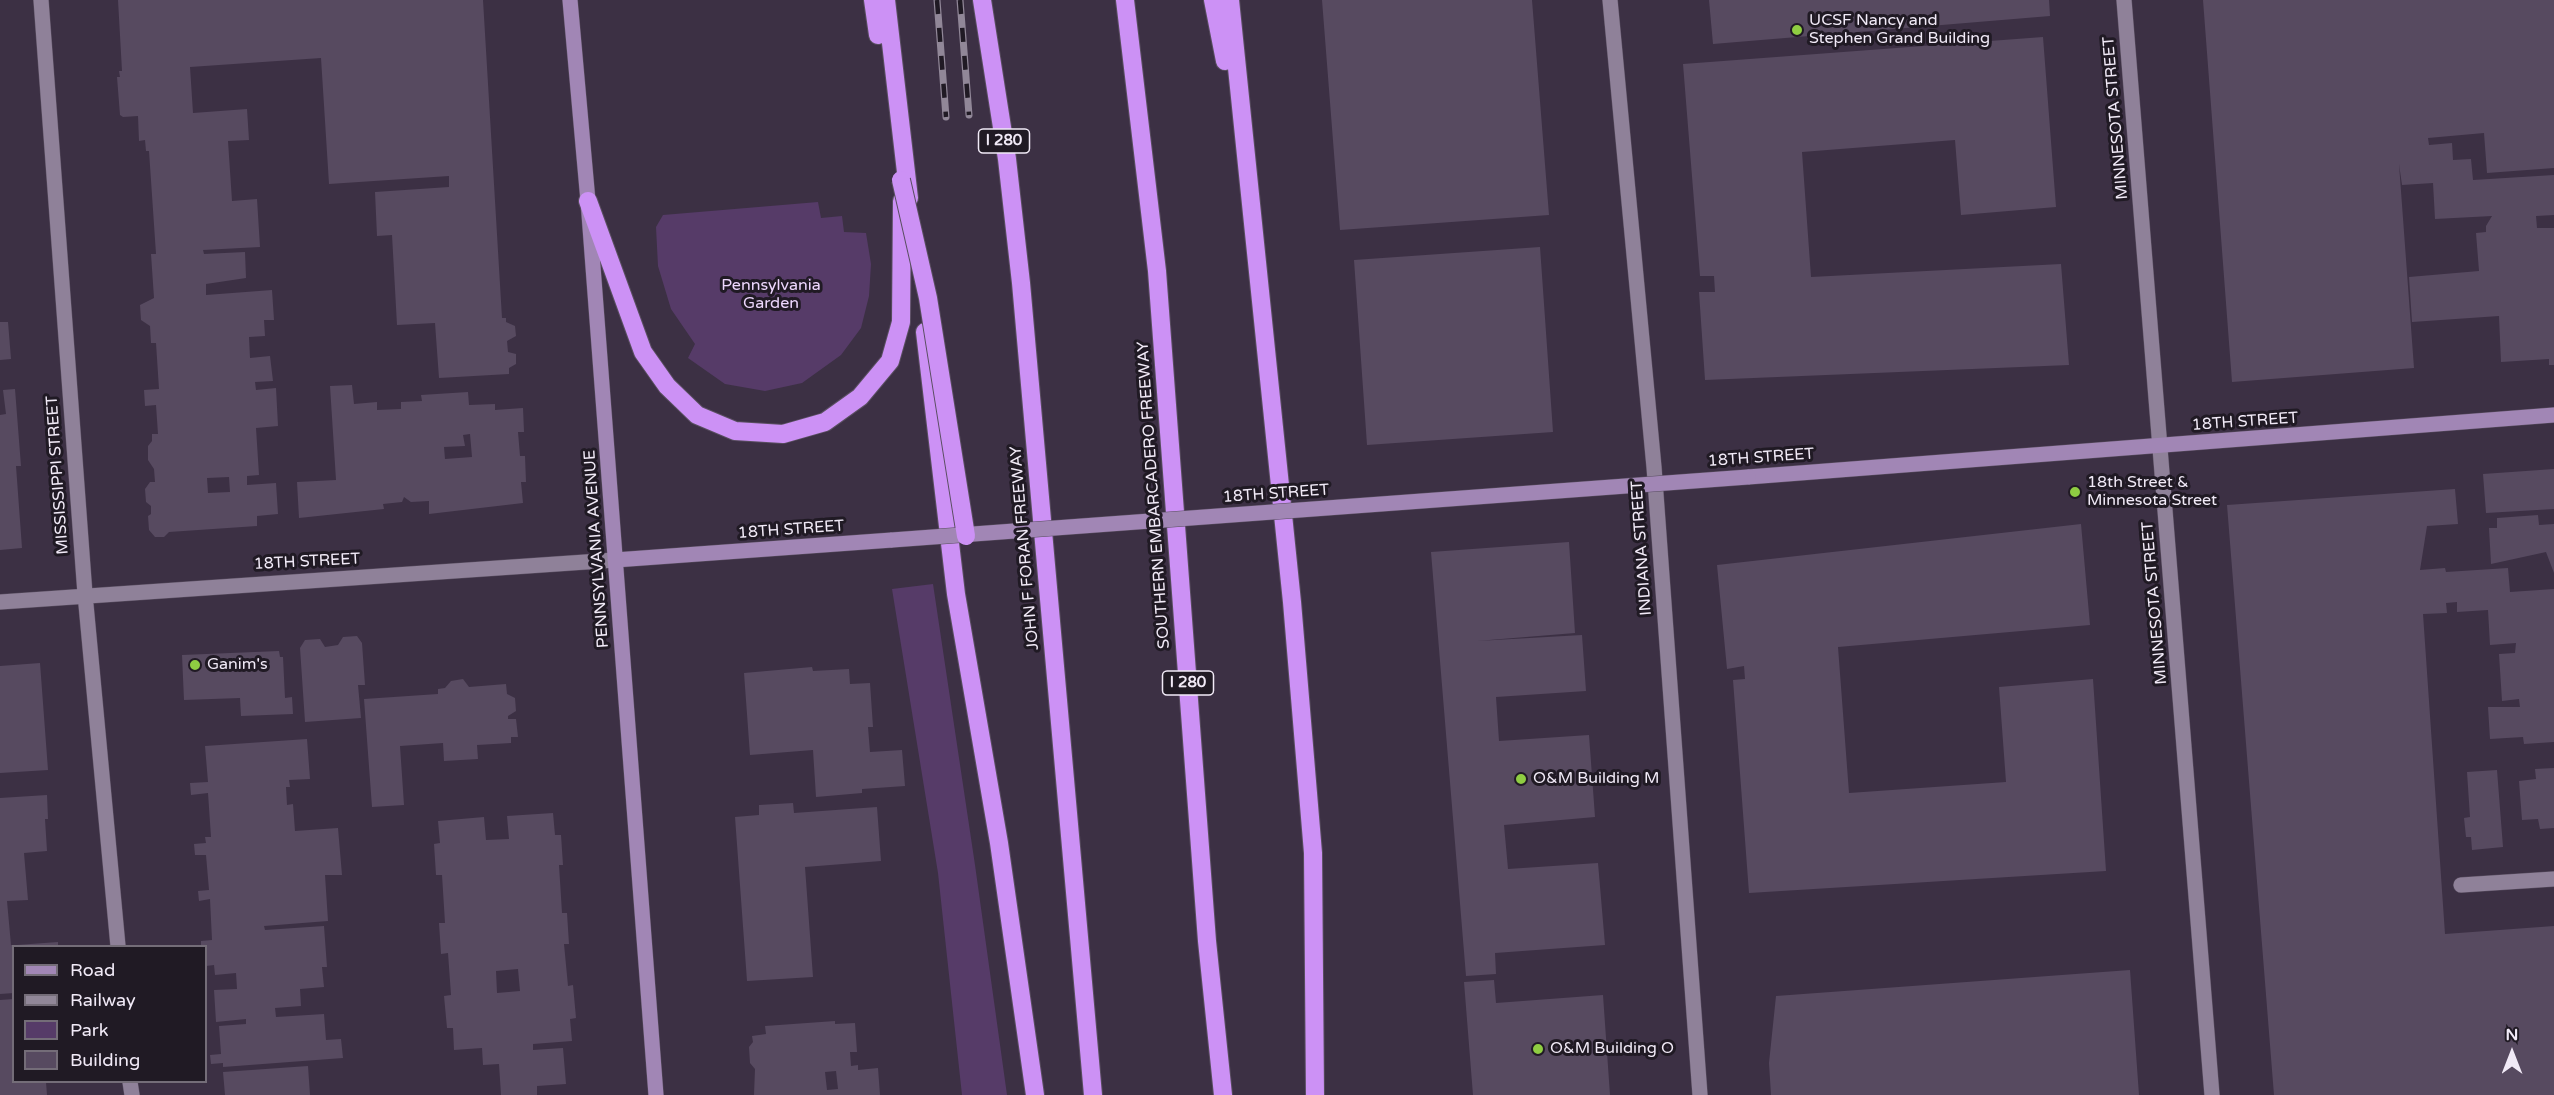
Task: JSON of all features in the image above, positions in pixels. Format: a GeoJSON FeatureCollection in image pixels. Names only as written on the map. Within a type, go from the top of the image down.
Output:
{"type":"FeatureCollection","features":[{"type":"Feature","properties":{"kind":"highway"},"geometry":{"type":"LineString","coordinates":[[873,0],[901,180],[928,298],[966,536]]}},
{"type":"Feature","properties":{"kind":"highway"},"geometry":{"type":"LineString","coordinates":[[886,0],[956,594],[1004,877],[1035,1095]]}},
{"type":"Feature","properties":{"kind":"highway","name":"JOHN F FORAN FREEWAY"},"geometry":{"type":"LineString","coordinates":[[982,0],[1006,159],[1021,283],[1093,1095]]}},
{"type":"Feature","properties":{"kind":"highway","name":"SOUTHERN EMBARCADERO FREEWAY"},"geometry":{"type":"LineString","coordinates":[[1125,0],[1157,271],[1207,940],[1223,1095]]}},
{"type":"Feature","properties":{"kind":"highway"},"geometry":{"type":"LineString","coordinates":[[1213,0],[1249,205],[1261,306],[1278,512]]}},
{"type":"Feature","properties":{"kind":"highway"},"geometry":{"type":"LineString","coordinates":[[1230,0],[1292,602],[1311,830],[1315,1095]]}},
{"type":"Feature","properties":{"kind":"highway"},"geometry":{"type":"LineString","coordinates":[[588,201],[643,352],[667,386],[697,415],[735,431],[783,434],[825,422],[860,397],[890,361],[901,322],[901,180]]}},
{"type":"Feature","properties":{"kind":"main road","name":"PENNSYLVANIA AVENUE"},"geometry":{"type":"LineString","coordinates":[[570,0],[588,201],[656,1095]]}},
{"type":"Feature","properties":{"kind":"main road","name":"18TH STREET"},"geometry":{"type":"LineString","coordinates":[[615,560],[966,536],[2554,416]]}},
{"type":"Feature","properties":{"kind":"street","name":"MISSISSIPPI STREET"},"geometry":{"type":"LineString","coordinates":[[41,0],[85,594],[118,945]]}},
{"type":"Feature","properties":{"kind":"street","name":"INDIANA STREET"},"geometry":{"type":"LineString","coordinates":[[1610,0],[1654,467],[1700,1095]]}},
{"type":"Feature","properties":{"kind":"street","name":"MINNESOTA STREET"},"geometry":{"type":"LineString","coordinates":[[2124,0],[2162,446],[2212,1095]]}},
{"type":"Feature","properties":{"kind":"street","name":"18TH STREET"},"geometry":{"type":"LineString","coordinates":[[0,602],[85,594],[615,560]]}},
{"type":"Feature","properties":{"kind":"street"},"geometry":{"type":"LineString","coordinates":[[2461,885],[2554,879]]}},
{"type":"Feature","properties":{"kind":"green space","name":"Pennsylvania Garden"},"geometry":{"type":"Polygon","coordinates":[[[818,202],[821,218],[842,216],[844,232],[866,233],[871,264],[869,296],[861,328],[841,355],[802,383],[765,391],[725,384],[688,358],[695,344],[671,309],[658,266],[656,227],[663,215],[818,202]]]}},
{"type":"Feature","properties":{"kind":"green space"},"geometry":{"type":"Polygon","coordinates":[[[933,584],[1007,1095],[962,1095],[938,873],[892,589],[933,584]]]}},
{"type":"Feature","properties":{"kind":"building"},"geometry":{"type":"Polygon","coordinates":[[[118,0],[483,0],[502,318],[506,318],[506,322],[515,326],[516,336],[507,341],[508,352],[516,354],[516,364],[509,368],[509,374],[439,378],[435,323],[397,325],[392,235],[377,236],[375,192],[449,187],[449,176],[329,184],[321,58],[190,67],[193,113],[247,109],[249,140],[228,141],[232,201],[257,199],[260,247],[203,250],[204,254],[245,252],[246,278],[206,284],[206,295],[272,290],[274,320],[264,320],[265,336],[249,337],[250,358],[270,356],[273,381],[255,382],[256,390],[276,388],[278,426],[256,428],[259,475],[247,476],[247,485],[276,483],[278,514],[257,516],[257,526],[169,532],[164,537],[155,537],[149,530],[148,516],[151,514],[151,506],[146,502],[145,489],[150,482],[155,482],[154,469],[148,460],[148,446],[152,441],[152,434],[158,434],[156,405],[145,406],[144,390],[159,389],[156,343],[151,343],[150,326],[141,320],[140,305],[154,298],[151,254],[156,254],[149,151],[146,151],[145,140],[139,141],[138,116],[123,117],[120,115],[117,77],[120,77],[119,71],[122,71],[118,0]],[[229,477],[207,478],[208,493],[230,492],[229,477]]]}},
{"type":"Feature","properties":{"kind":"building"},"geometry":{"type":"Polygon","coordinates":[[[1322,0],[1532,0],[1549,215],[1340,230],[1322,0]]]}},
{"type":"Feature","properties":{"kind":"building","name":"UCSF Nancy and Stephen Grand Building"},"geometry":{"type":"Polygon","coordinates":[[[1709,0],[2049,0],[2050,16],[1713,44],[1709,0]]]}},
{"type":"Feature","properties":{"kind":"building"},"geometry":{"type":"Polygon","coordinates":[[[2203,0],[2554,0],[2554,168],[2487,173],[2484,133],[2428,138],[2429,145],[2452,143],[2453,160],[2471,159],[2473,180],[2554,175],[2554,215],[2536,216],[2537,228],[2554,228],[2554,365],[2549,365],[2549,359],[2501,362],[2499,316],[2412,322],[2409,277],[2479,271],[2476,233],[2486,232],[2486,226],[2492,216],[2435,219],[2433,183],[2402,185],[2399,164],[2414,368],[2232,382],[2203,0]]]}},
{"type":"Feature","properties":{"kind":"building"},"geometry":{"type":"Polygon","coordinates":[[[2043,37],[2056,207],[1961,215],[1955,140],[1802,152],[1811,277],[2061,264],[2069,365],[1705,380],[1699,292],[1715,292],[1714,276],[1700,276],[1683,64],[2043,37]]]}},
{"type":"Feature","properties":{"kind":"building"},"geometry":{"type":"Polygon","coordinates":[[[1540,247],[1553,432],[1367,445],[1354,260],[1540,247]]]}},
{"type":"Feature","properties":{"kind":"building"},"geometry":{"type":"Polygon","coordinates":[[[0,322],[8,322],[11,359],[0,360],[0,322]]]}},
{"type":"Feature","properties":{"kind":"building"},"geometry":{"type":"Polygon","coordinates":[[[352,385],[354,404],[377,402],[377,410],[401,409],[401,402],[422,401],[421,395],[468,392],[469,405],[495,404],[495,410],[523,408],[524,432],[518,432],[520,456],[525,456],[526,482],[521,482],[523,503],[429,514],[429,501],[411,502],[404,497],[402,502],[383,504],[384,509],[299,518],[297,482],[336,480],[330,386],[352,385]],[[470,434],[463,435],[465,446],[444,447],[445,459],[472,457],[470,434]]]}},
{"type":"Feature","properties":{"kind":"building"},"geometry":{"type":"Polygon","coordinates":[[[15,389],[21,466],[16,466],[22,548],[0,550],[0,415],[6,414],[3,390],[15,389]]]}},
{"type":"Feature","properties":{"kind":"building"},"geometry":{"type":"Polygon","coordinates":[[[2554,469],[2554,509],[2486,513],[2483,474],[2554,469]]]}},
{"type":"Feature","properties":{"kind":"building"},"geometry":{"type":"Polygon","coordinates":[[[2455,489],[2458,524],[2427,526],[2420,570],[2445,568],[2446,572],[2508,568],[2510,592],[2554,589],[2554,742],[2524,744],[2523,737],[2490,739],[2488,707],[2520,707],[2519,699],[2502,701],[2499,654],[2515,653],[2516,643],[2490,645],[2488,610],[2457,612],[2457,602],[2446,603],[2447,613],[2423,614],[2445,934],[2554,926],[2554,1095],[2274,1095],[2227,505],[2455,489]]]}},
{"type":"Feature","properties":{"kind":"building"},"geometry":{"type":"Polygon","coordinates":[[[2538,515],[2539,525],[2554,524],[2554,573],[2546,552],[2491,564],[2489,528],[2497,528],[2497,518],[2538,515]]]}},
{"type":"Feature","properties":{"kind":"building"},"geometry":{"type":"Polygon","coordinates":[[[2081,524],[2090,625],[1838,647],[1849,793],[2006,782],[1999,687],[2093,679],[2106,871],[1749,893],[1733,680],[1745,679],[1744,666],[1727,669],[1717,565],[2081,524]]]}},
{"type":"Feature","properties":{"kind":"building","name":"O&M Building M"},"geometry":{"type":"Polygon","coordinates":[[[1569,542],[1575,633],[1477,641],[1582,635],[1586,691],[1496,697],[1499,741],[1589,735],[1595,817],[1504,825],[1508,869],[1598,863],[1605,945],[1495,953],[1496,974],[1466,976],[1431,552],[1569,542]]]}},
{"type":"Feature","properties":{"kind":"building"},"geometry":{"type":"Polygon","coordinates":[[[357,636],[362,643],[365,685],[358,685],[361,718],[305,722],[300,648],[305,640],[320,639],[325,647],[338,645],[343,637],[357,636]]]}},
{"type":"Feature","properties":{"kind":"building"},"geometry":{"type":"Polygon","coordinates":[[[279,651],[280,657],[283,657],[285,698],[292,697],[293,714],[241,716],[240,698],[184,700],[182,655],[279,651]]]}},
{"type":"Feature","properties":{"kind":"building"},"geometry":{"type":"Polygon","coordinates":[[[40,663],[48,770],[0,773],[0,666],[40,663]]]}},
{"type":"Feature","properties":{"kind":"building"},"geometry":{"type":"Polygon","coordinates":[[[812,667],[813,671],[849,669],[850,684],[870,683],[873,727],[868,727],[870,752],[902,750],[905,786],[862,789],[862,793],[816,797],[813,750],[750,755],[744,673],[812,667]]]}},
{"type":"Feature","properties":{"kind":"building"},"geometry":{"type":"Polygon","coordinates":[[[463,679],[469,687],[506,684],[507,694],[515,698],[516,711],[508,716],[508,719],[516,719],[518,737],[511,737],[511,743],[477,745],[478,759],[444,761],[443,743],[400,746],[404,805],[372,807],[364,699],[438,694],[438,689],[445,688],[451,681],[463,679]]]}},
{"type":"Feature","properties":{"kind":"building"},"geometry":{"type":"Polygon","coordinates":[[[307,739],[310,779],[289,780],[290,787],[286,787],[287,805],[293,804],[295,831],[338,828],[342,875],[325,875],[328,921],[264,926],[265,930],[324,926],[327,967],[322,967],[324,987],[300,989],[301,1006],[275,1008],[276,1017],[324,1014],[326,1040],[341,1039],[343,1058],[223,1067],[223,1063],[211,1064],[210,1055],[221,1054],[219,1026],[246,1024],[246,1019],[216,1022],[214,990],[237,989],[236,973],[215,975],[214,965],[207,966],[207,945],[201,945],[201,941],[212,940],[210,899],[199,901],[198,891],[209,890],[206,855],[195,855],[194,844],[206,843],[205,837],[211,837],[208,793],[191,795],[190,783],[208,782],[205,746],[307,739]]]}},
{"type":"Feature","properties":{"kind":"building"},"geometry":{"type":"Polygon","coordinates":[[[2554,768],[2554,828],[2540,829],[2538,819],[2522,820],[2519,781],[2536,779],[2535,769],[2554,768]]]}},
{"type":"Feature","properties":{"kind":"building"},"geometry":{"type":"Polygon","coordinates":[[[2497,770],[2503,847],[2472,850],[2471,837],[2466,837],[2464,818],[2470,817],[2467,772],[2497,770]]]}},
{"type":"Feature","properties":{"kind":"building"},"geometry":{"type":"Polygon","coordinates":[[[47,795],[48,819],[45,819],[47,851],[24,853],[28,900],[7,901],[12,945],[12,993],[0,994],[0,798],[47,795]]]}},
{"type":"Feature","properties":{"kind":"building"},"geometry":{"type":"Polygon","coordinates":[[[793,803],[794,813],[877,807],[881,861],[805,867],[813,977],[747,981],[735,817],[759,815],[759,805],[793,803]]]}},
{"type":"Feature","properties":{"kind":"building"},"geometry":{"type":"Polygon","coordinates":[[[553,813],[555,835],[561,835],[563,865],[559,865],[562,913],[567,913],[569,944],[564,944],[568,986],[573,985],[576,1018],[570,1019],[572,1041],[533,1044],[533,1050],[563,1048],[566,1084],[537,1086],[537,1095],[501,1095],[499,1064],[483,1065],[482,1048],[454,1050],[453,1028],[447,1028],[444,996],[451,995],[448,953],[441,954],[439,923],[445,923],[442,875],[436,875],[434,844],[440,843],[438,821],[484,817],[486,840],[509,839],[507,816],[553,813]],[[518,969],[496,971],[497,993],[520,991],[518,969]]]}},
{"type":"Feature","properties":{"kind":"building"},"geometry":{"type":"Polygon","coordinates":[[[58,942],[58,945],[17,945],[58,942]]]}},
{"type":"Feature","properties":{"kind":"building"},"geometry":{"type":"Polygon","coordinates":[[[2130,970],[2139,1095],[1771,1095],[1769,1063],[1776,996],[2130,970]]]}},
{"type":"Feature","properties":{"kind":"building","name":"O&M Building O"},"geometry":{"type":"Polygon","coordinates":[[[1494,980],[1496,1003],[1603,995],[1610,1095],[1473,1095],[1464,982],[1494,980]]]}},
{"type":"Feature","properties":{"kind":"building"},"geometry":{"type":"Polygon","coordinates":[[[12,999],[12,1083],[46,1083],[47,1095],[0,1095],[0,1000],[12,999]]]}},
{"type":"Feature","properties":{"kind":"building"},"geometry":{"type":"Polygon","coordinates":[[[835,1021],[835,1024],[855,1023],[857,1052],[850,1052],[851,1066],[858,1065],[858,1070],[878,1068],[880,1095],[754,1095],[755,1069],[750,1063],[749,1047],[753,1042],[752,1036],[766,1034],[765,1026],[835,1021]],[[836,1071],[825,1072],[827,1090],[838,1089],[836,1071]]]}},
{"type":"Feature","properties":{"kind":"building"},"geometry":{"type":"Polygon","coordinates":[[[308,1066],[310,1095],[225,1095],[223,1072],[308,1066]]]}},
{"type":"Feature","properties":{"kind":"railway"},"geometry":{"type":"LineString","coordinates":[[937,0],[946,117]]}},
{"type":"Feature","properties":{"kind":"railway"},"geometry":{"type":"LineString","coordinates":[[960,0],[969,115]]}},
{"type":"Feature","properties":{"kind":"place","name":"UCSF Nancy and Stephen Grand Building"},"geometry":{"type":"Point","coordinates":[1797,30]}},
{"type":"Feature","properties":{"kind":"place","name":"18th Street & Minnesota Street"},"geometry":{"type":"Point","coordinates":[2075,492]}},
{"type":"Feature","properties":{"kind":"place","name":"Ganim's"},"geometry":{"type":"Point","coordinates":[195,665]}},
{"type":"Feature","properties":{"kind":"place","name":"O&M Building M"},"geometry":{"type":"Point","coordinates":[1521,779]}},
{"type":"Feature","properties":{"kind":"place","name":"O&M Building O"},"geometry":{"type":"Point","coordinates":[1538,1049]}}]}
